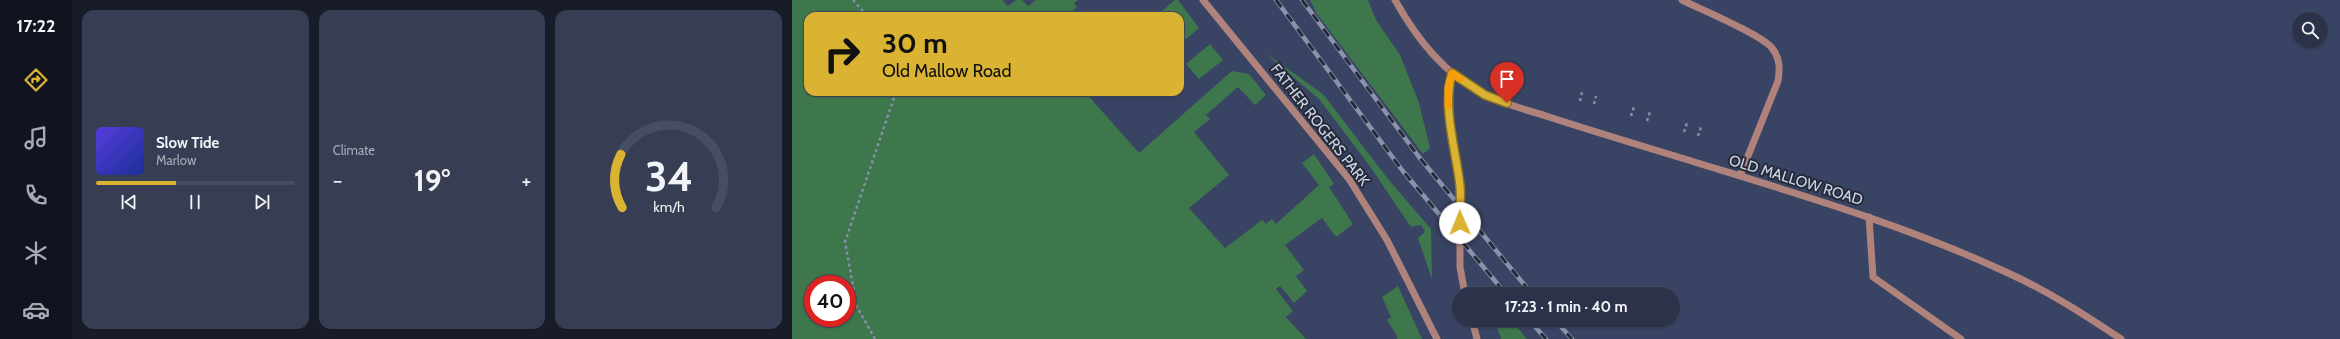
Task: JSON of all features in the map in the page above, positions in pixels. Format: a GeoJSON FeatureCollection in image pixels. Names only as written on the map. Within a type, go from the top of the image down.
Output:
{"type":"FeatureCollection","features":[{"type":"Feature","properties":{"kind":"street","name":"FATHER ROGERS PARK"},"geometry":{"type":"LineString","coordinates":[[1203,0],[1349,179],[1387,240],[1437,339]]}},
{"type":"Feature","properties":{"kind":"street","name":"OLD MALLOW ROAD"},"geometry":{"type":"LineString","coordinates":[[1395,0],[1418,37],[1435,58],[1452,73],[1485,95],[1869,217],[2009,273],[2073,308],[2121,339]]}},
{"type":"Feature","properties":{"kind":"street"},"geometry":{"type":"LineString","coordinates":[[1682,0],[1766,42],[1777,56],[1780,72],[1778,81],[1740,176]]}},
{"type":"Feature","properties":{"kind":"street"},"geometry":{"type":"LineString","coordinates":[[1452,73],[1448,87],[1448,104],[1460,188],[1460,267],[1464,287]]}},
{"type":"Feature","properties":{"kind":"street"},"geometry":{"type":"LineString","coordinates":[[1869,217],[1873,277],[1961,339]]}},
{"type":"Feature","properties":{"kind":"street"},"geometry":{"type":"LineString","coordinates":[[1474,327],[1477,339]]}},
{"type":"Feature","properties":{"kind":"path"},"geometry":{"type":"LineString","coordinates":[[853,0],[864,12]]}},
{"type":"Feature","properties":{"kind":"path"},"geometry":{"type":"LineString","coordinates":[[1580,101],[1582,92]]}},
{"type":"Feature","properties":{"kind":"path"},"geometry":{"type":"LineString","coordinates":[[875,339],[857,307],[844,242],[895,96]]}},
{"type":"Feature","properties":{"kind":"path"},"geometry":{"type":"LineString","coordinates":[[1594,104],[1596,96]]}},
{"type":"Feature","properties":{"kind":"path"},"geometry":{"type":"LineString","coordinates":[[1631,116],[1634,107]]}},
{"type":"Feature","properties":{"kind":"path"},"geometry":{"type":"LineString","coordinates":[[1647,121],[1650,112]]}},
{"type":"Feature","properties":{"kind":"path"},"geometry":{"type":"LineString","coordinates":[[1684,132],[1687,123]]}},
{"type":"Feature","properties":{"kind":"path"},"geometry":{"type":"LineString","coordinates":[[1698,136],[1701,127]]}},
{"type":"Feature","properties":{"kind":"green space"},"geometry":{"type":"Polygon","coordinates":[[[792,0],[1002,0],[1008,6],[1016,0],[1022,0],[1028,6],[1036,0],[1078,0],[1074,3],[1077,7],[1071,12],[804,12],[804,96],[1089,96],[1139,153],[1232,71],[1249,74],[1266,95],[1255,105],[1238,87],[1206,115],[1210,119],[1194,132],[1229,175],[1189,208],[1225,248],[1262,220],[1266,224],[1272,219],[1276,224],[1319,185],[1302,163],[1314,154],[1334,184],[1329,187],[1353,224],[1336,237],[1322,218],[1285,245],[1304,270],[1296,276],[1307,291],[1294,303],[1280,286],[1276,289],[1293,311],[1286,317],[1306,339],[792,339],[792,0]]]}},
{"type":"Feature","properties":{"kind":"green space"},"geometry":{"type":"Polygon","coordinates":[[[1175,0],[1178,0],[1199,28],[1184,41],[1184,12],[1162,11],[1175,0]]]}},
{"type":"Feature","properties":{"kind":"green space"},"geometry":{"type":"Polygon","coordinates":[[[1310,0],[1368,0],[1376,20],[1400,55],[1419,103],[1430,148],[1423,154],[1317,14],[1310,0]]]}},
{"type":"Feature","properties":{"kind":"green space"},"geometry":{"type":"Polygon","coordinates":[[[1210,44],[1223,60],[1199,79],[1186,64],[1210,44]]]}},
{"type":"Feature","properties":{"kind":"green space"},"geometry":{"type":"Polygon","coordinates":[[[1264,52],[1323,94],[1388,179],[1431,229],[1432,279],[1418,238],[1425,232],[1421,225],[1411,227],[1369,165],[1319,99],[1264,52]]]}},
{"type":"Feature","properties":{"kind":"green space"},"geometry":{"type":"Polygon","coordinates":[[[1398,286],[1422,339],[1396,339],[1398,338],[1387,320],[1391,317],[1382,297],[1398,286]]]}},
{"type":"Feature","properties":{"kind":"green space"},"geometry":{"type":"Polygon","coordinates":[[[1497,327],[1517,327],[1527,339],[1501,339],[1497,327]]]}},
{"type":"Feature","properties":{"kind":"railway"},"geometry":{"type":"LineString","coordinates":[[1276,0],[1402,170],[1500,287]]}},
{"type":"Feature","properties":{"kind":"railway"},"geometry":{"type":"LineString","coordinates":[[1302,0],[1419,157],[1526,287]]}},
{"type":"Feature","properties":{"kind":"railway"},"geometry":{"type":"LineString","coordinates":[[1535,327],[1546,339]]}},
{"type":"Feature","properties":{"kind":"railway"},"geometry":{"type":"LineString","coordinates":[[1561,327],[1572,339]]}},
{"type":"Feature","properties":{"kind":"slow traffic"},"geometry":{"type":"LineString","coordinates":[[1448,106],[1448,87],[1452,73],[1460,79]]}},
{"type":"Feature","properties":{"kind":"route"},"geometry":{"type":"LineString","coordinates":[[1460,223],[1460,188],[1448,104],[1448,87],[1452,73],[1485,95],[1507,103]]}}]}
